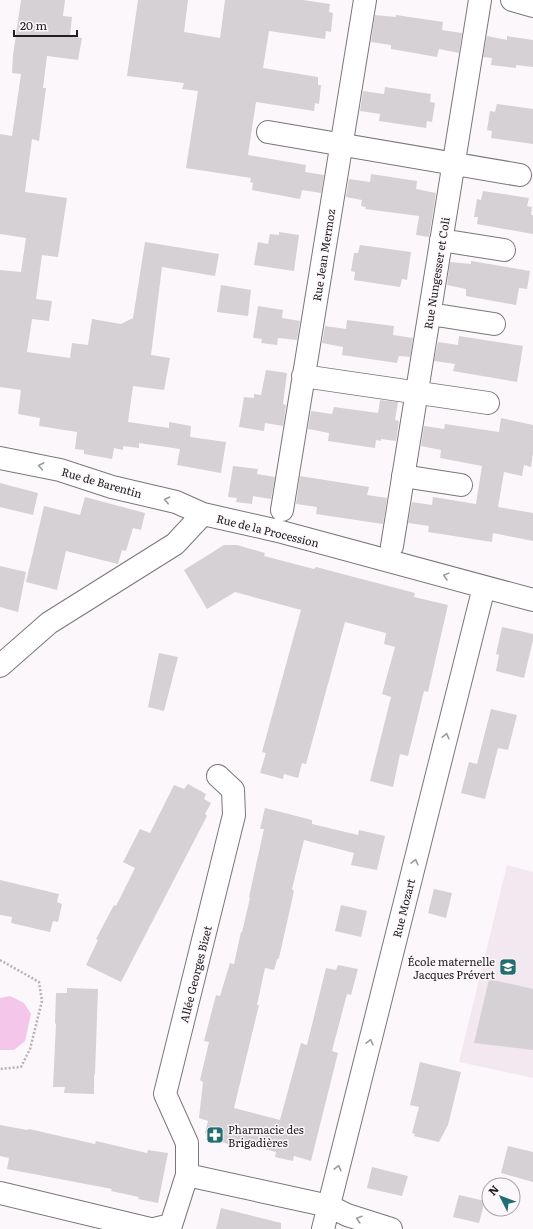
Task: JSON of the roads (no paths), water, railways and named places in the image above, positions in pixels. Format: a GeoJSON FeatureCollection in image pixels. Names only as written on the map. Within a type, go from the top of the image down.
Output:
{"type":"FeatureCollection","features":[{"type":"Feature","properties":{"kind":"street","name":"Rue Jean Mermoz"},"geometry":{"type":"LineString","coordinates":[[282,510],[365,0]]}},
{"type":"Feature","properties":{"kind":"street","name":"Rue Nungesser et Coli"},"geometry":{"type":"LineString","coordinates":[[391,554],[480,0]]}},
{"type":"Feature","properties":{"kind":"street"},"geometry":{"type":"LineString","coordinates":[[512,0],[533,6]]}},
{"type":"Feature","properties":{"kind":"street"},"geometry":{"type":"LineString","coordinates":[[268,132],[520,176]]}},
{"type":"Feature","properties":{"kind":"street"},"geometry":{"type":"LineString","coordinates":[[441,240],[504,250]]}},
{"type":"Feature","properties":{"kind":"street"},"geometry":{"type":"LineString","coordinates":[[430,314],[494,324]]}},
{"type":"Feature","properties":{"kind":"street"},"geometry":{"type":"LineString","coordinates":[[303,376],[488,403]]}},
{"type":"Feature","properties":{"kind":"street","name":"Rue de Barentin"},"geometry":{"type":"LineString","coordinates":[[0,458],[60,470],[112,487],[176,502],[203,514]]}},
{"type":"Feature","properties":{"kind":"street"},"geometry":{"type":"LineString","coordinates":[[403,476],[461,485]]}},
{"type":"Feature","properties":{"kind":"street","name":"Rue de la Procession"},"geometry":{"type":"LineString","coordinates":[[0,666],[49,623],[175,544],[203,514],[391,554],[484,587],[533,600]]}},
{"type":"Feature","properties":{"kind":"street","name":"Rue Mozart"},"geometry":{"type":"LineString","coordinates":[[323,1229],[484,587]]}},
{"type":"Feature","properties":{"kind":"street","name":"Allée Georges Bizet"},"geometry":{"type":"LineString","coordinates":[[158,1228],[187,1176],[187,1144],[165,1094],[234,815],[233,790],[218,776]]}},
{"type":"Feature","properties":{"kind":"street"},"geometry":{"type":"LineString","coordinates":[[187,1176],[329,1206],[347,1215],[391,1229]]}},
{"type":"Feature","properties":{"kind":"street"},"geometry":{"type":"LineString","coordinates":[[0,1193],[158,1228]]}},
{"type":"Feature","properties":{"kind":"place","name":"École maternelle Jacques Prévert"},"geometry":{"type":"Point","coordinates":[508,967]}},
{"type":"Feature","properties":{"kind":"place","name":"Pharmacie des Brigadières"},"geometry":{"type":"Point","coordinates":[215,1135]}}]}
